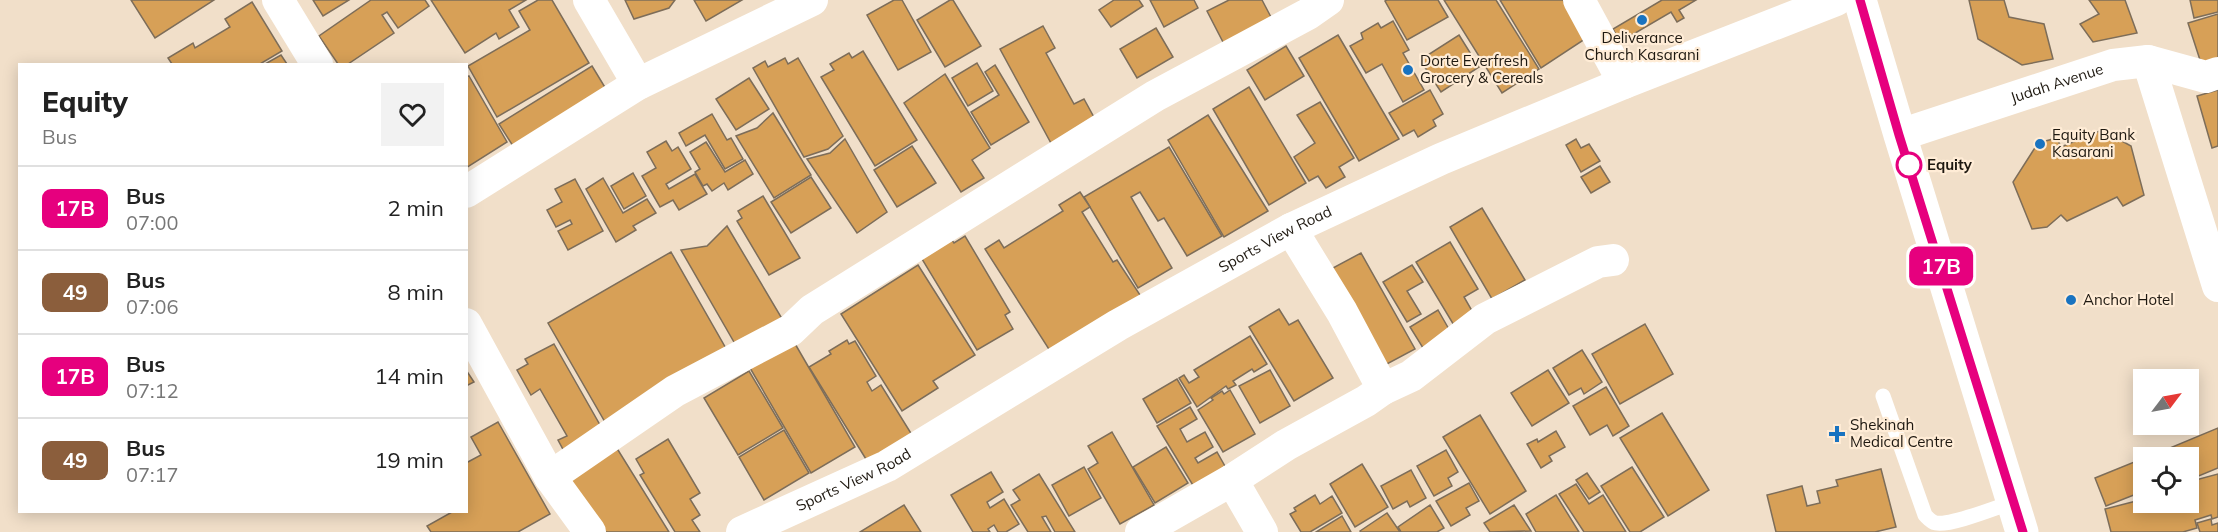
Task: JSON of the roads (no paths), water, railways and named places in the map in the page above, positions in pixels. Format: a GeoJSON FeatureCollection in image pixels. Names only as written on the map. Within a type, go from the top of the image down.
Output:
{"type":"FeatureCollection","features":[{"type":"Feature","properties":{"kind":"main road"},"geometry":{"type":"LineString","coordinates":[[1860,0],[1899,135],[2018,517]]}},
{"type":"Feature","properties":{"kind":"street"},"geometry":{"type":"LineString","coordinates":[[278,0],[316,63]]}},
{"type":"Feature","properties":{"kind":"street"},"geometry":{"type":"LineString","coordinates":[[590,0],[638,84]]}},
{"type":"Feature","properties":{"kind":"street"},"geometry":{"type":"LineString","coordinates":[[468,191],[638,84],[812,0]]}},
{"type":"Feature","properties":{"kind":"street"},"geometry":{"type":"LineString","coordinates":[[550,477],[675,391],[791,330],[812,310],[1155,96],[1308,14],[1328,0]]}},
{"type":"Feature","properties":{"kind":"street"},"geometry":{"type":"LineString","coordinates":[[1579,0],[1624,83]]}},
{"type":"Feature","properties":{"kind":"street","name":"Sports View Road"},"geometry":{"type":"LineString","coordinates":[[759,529],[887,466],[1118,325],[1291,229],[1441,159],[1802,6],[1836,0]]}},
{"type":"Feature","properties":{"kind":"street"},"geometry":{"type":"LineString","coordinates":[[2148,62],[2218,286]]}},
{"type":"Feature","properties":{"kind":"street","name":"Judah Avenue"},"geometry":{"type":"LineString","coordinates":[[1899,135],[2113,65],[2148,62],[2206,77],[2218,73]]}},
{"type":"Feature","properties":{"kind":"street"},"geometry":{"type":"LineString","coordinates":[[1291,229],[1342,312],[1383,388]]}},
{"type":"Feature","properties":{"kind":"street"},"geometry":{"type":"LineString","coordinates":[[1141,532],[1232,480],[1286,445],[1366,401],[1383,388],[1411,376],[1485,319],[1598,262],[1613,260]]}},
{"type":"Feature","properties":{"kind":"street"},"geometry":{"type":"LineString","coordinates":[[468,328],[550,477],[590,532]]}},
{"type":"Feature","properties":{"kind":"street"},"geometry":{"type":"LineString","coordinates":[[1232,480],[1262,532]]}},
{"type":"Feature","properties":{"kind":"lane"},"geometry":{"type":"LineString","coordinates":[[1883,396],[1925,515],[1931,521],[1954,527],[2018,517]]}},
{"type":"Feature","properties":{"kind":"place","name":"Deliverance Church Kasarani"},"geometry":{"type":"Point","coordinates":[1642,20]}},
{"type":"Feature","properties":{"kind":"place","name":"Dorte Everfresh Grocery & Cereals"},"geometry":{"type":"Point","coordinates":[1408,70]}},
{"type":"Feature","properties":{"kind":"place","name":"Equity Bank Kasarani"},"geometry":{"type":"Point","coordinates":[2040,144]}},
{"type":"Feature","properties":{"kind":"place","name":"Equity"},"geometry":{"type":"Point","coordinates":[1909,165]}},
{"type":"Feature","properties":{"kind":"place","name":"Anchor Hotel"},"geometry":{"type":"Point","coordinates":[2071,300]}},
{"type":"Feature","properties":{"kind":"place","name":"Shekinah Medical Centre"},"geometry":{"type":"Point","coordinates":[1837,434]}}]}
